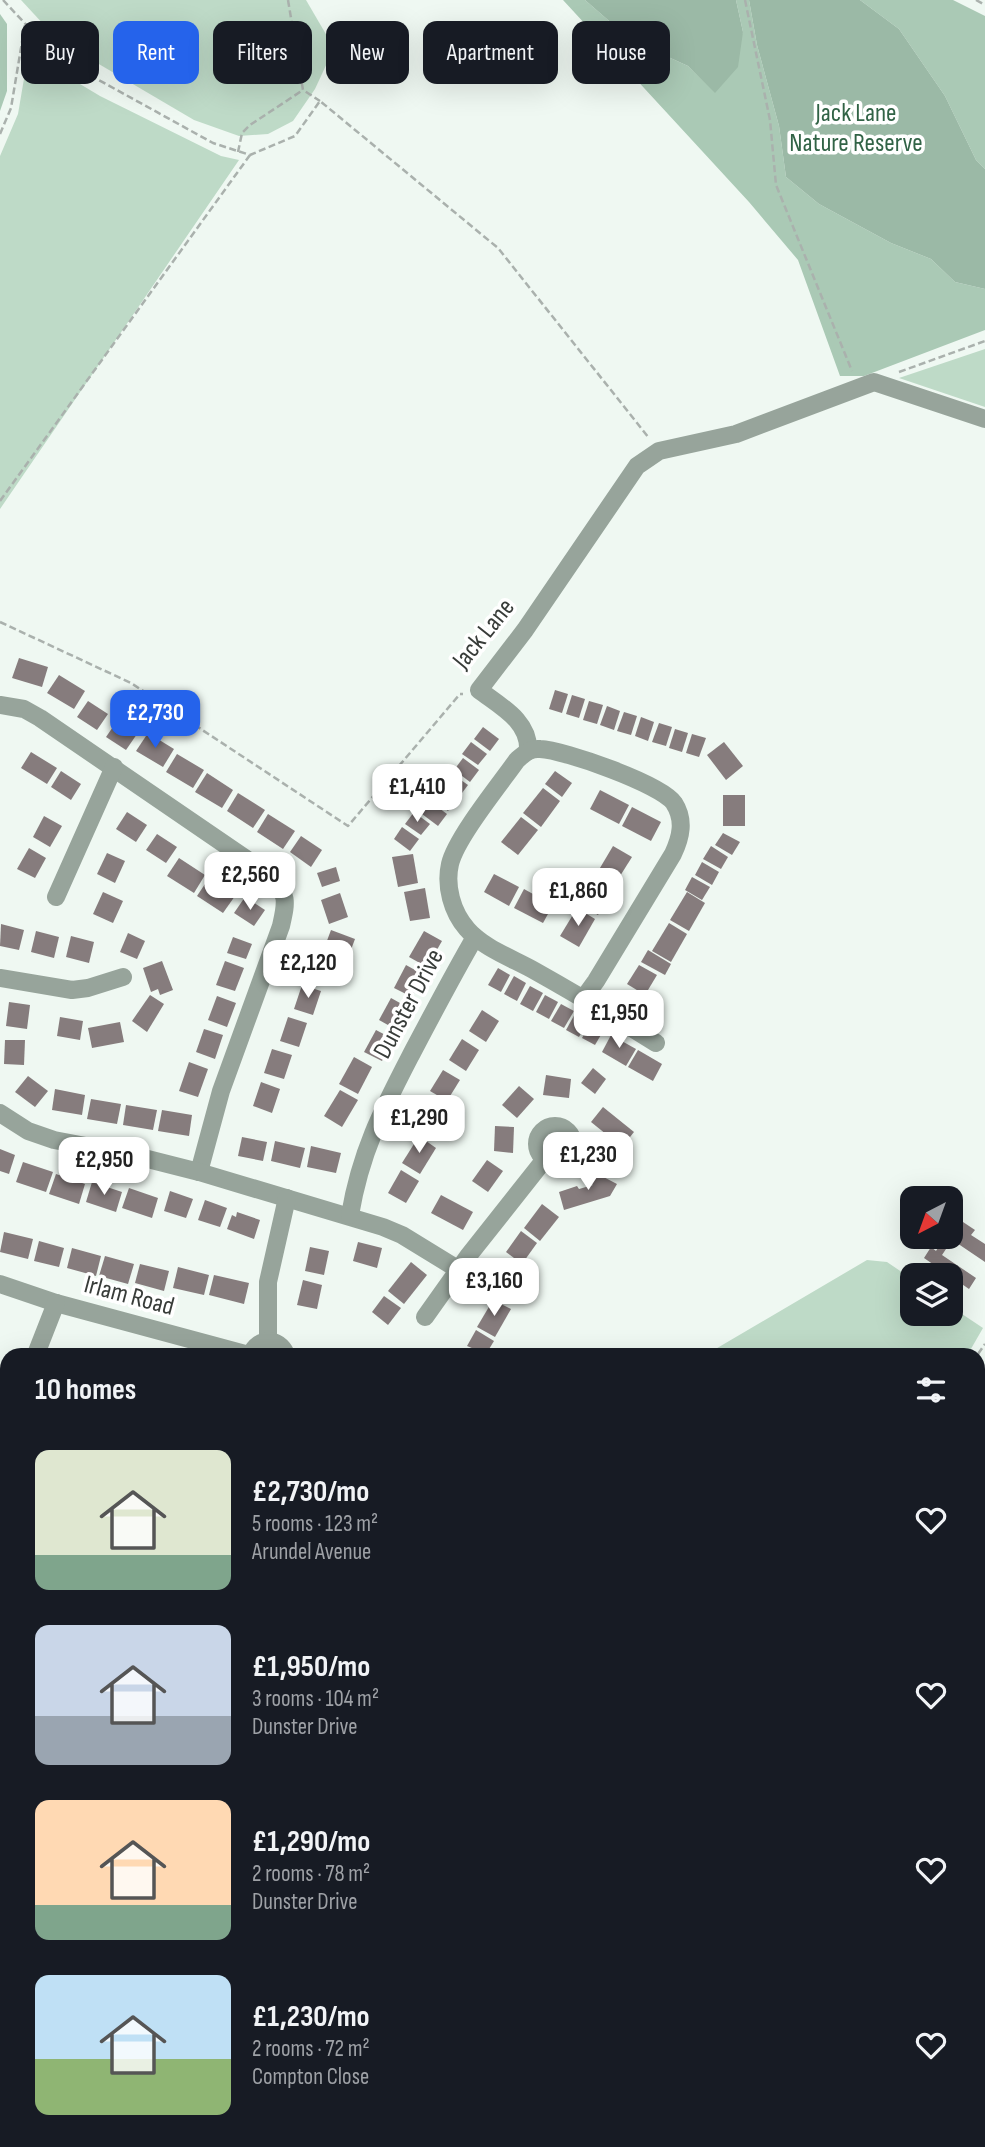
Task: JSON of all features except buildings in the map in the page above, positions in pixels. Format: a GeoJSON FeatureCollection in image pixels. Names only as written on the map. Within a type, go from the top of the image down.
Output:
{"type":"FeatureCollection","features":[{"type":"Feature","properties":{"kind":"street"},"geometry":{"type":"LineString","coordinates":[[866,384],[985,419]]}},
{"type":"Feature","properties":{"kind":"street","name":"Jack Lane"},"geometry":{"type":"LineString","coordinates":[[479,690],[524,630],[637,466],[659,451],[737,434],[866,384]]}},
{"type":"Feature","properties":{"kind":"street"},"geometry":{"type":"LineString","coordinates":[[479,690],[520,722],[528,741],[528,751],[539,748],[626,775],[665,795],[679,811],[682,827],[680,840],[597,981],[583,999]]}},
{"type":"Feature","properties":{"kind":"street"},"geometry":{"type":"LineString","coordinates":[[0,705],[24,709],[114,767],[271,876],[285,894],[286,905],[281,926],[221,1091],[200,1172]]}},
{"type":"Feature","properties":{"kind":"street","name":"Dunster Drive"},"geometry":{"type":"LineString","coordinates":[[528,751],[517,761],[461,840],[450,861],[448,877],[451,897],[460,920],[475,937],[656,1043]]}},
{"type":"Feature","properties":{"kind":"street"},"geometry":{"type":"LineString","coordinates":[[65,891],[114,767]]}},
{"type":"Feature","properties":{"kind":"street","name":"Dunster Drive"},"geometry":{"type":"LineString","coordinates":[[350,1216],[355,1183],[379,1116],[475,937]]}},
{"type":"Feature","properties":{"kind":"street"},"geometry":{"type":"LineString","coordinates":[[0,978],[72,990],[114,986]]}},
{"type":"Feature","properties":{"kind":"street"},"geometry":{"type":"LineString","coordinates":[[0,1113],[28,1131],[54,1140],[128,1154],[200,1172],[350,1216],[402,1235],[458,1270]]}},
{"type":"Feature","properties":{"kind":"street"},"geometry":{"type":"LineString","coordinates":[[435,1312],[458,1270],[545,1159]]}},
{"type":"Feature","properties":{"kind":"street"},"geometry":{"type":"LineString","coordinates":[[268,1341],[268,1282],[287,1198]]}},
{"type":"Feature","properties":{"kind":"street","name":"Irlam Road"},"geometry":{"type":"LineString","coordinates":[[0,1284],[56,1303],[223,1348]]}},
{"type":"Feature","properties":{"kind":"street"},"geometry":{"type":"LineString","coordinates":[[38,1348],[56,1303]]}},
{"type":"Feature","properties":{"kind":"street"},"geometry":{"type":"LineString","coordinates":[[255,1348],[259,1343],[268,1341],[279,1344],[282,1348]]}},
{"type":"Feature","properties":{"kind":"path"},"geometry":{"type":"LineString","coordinates":[[3,0],[22,21]]}},
{"type":"Feature","properties":{"kind":"path"},"geometry":{"type":"LineString","coordinates":[[288,0],[303,90],[320,101],[498,248],[659,451]]}},
{"type":"Feature","properties":{"kind":"path"},"geometry":{"type":"LineString","coordinates":[[745,0],[769,120],[776,185],[866,384],[985,341]]}},
{"type":"Feature","properties":{"kind":"path"},"geometry":{"type":"LineString","coordinates":[[976,0],[985,5]]}},
{"type":"Feature","properties":{"kind":"path"},"geometry":{"type":"LineString","coordinates":[[0,134],[11,108],[21,48]]}},
{"type":"Feature","properties":{"kind":"path"},"geometry":{"type":"LineString","coordinates":[[99,80],[213,143],[250,155]]}},
{"type":"Feature","properties":{"kind":"path"},"geometry":{"type":"LineString","coordinates":[[238,152],[242,134],[250,125],[303,90]]}},
{"type":"Feature","properties":{"kind":"path"},"geometry":{"type":"LineString","coordinates":[[0,501],[250,155],[295,136],[320,101]]}},
{"type":"Feature","properties":{"kind":"path","name":"Jack Lane"},"geometry":{"type":"LineString","coordinates":[[0,622],[131,683],[348,826],[460,694],[479,690]]}},
{"type":"Feature","properties":{"kind":"shaded area"},"geometry":{"type":"Polygon","coordinates":[[[21,0],[306,0],[326,34],[326,65],[315,89],[293,121],[268,134],[239,136],[194,120],[133,84],[199,84],[199,21],[113,21],[113,72],[99,64],[99,21],[40,21],[21,0]]]}},
{"type":"Feature","properties":{"kind":"shaded area"},"geometry":{"type":"Polygon","coordinates":[[[563,0],[585,0],[609,21],[582,21],[563,0]]]}},
{"type":"Feature","properties":{"kind":"shaded area"},"geometry":{"type":"Polygon","coordinates":[[[585,0],[736,0],[743,32],[738,67],[715,93],[688,66],[670,58],[670,21],[609,21],[585,0]]]}},
{"type":"Feature","properties":{"kind":"shaded area"},"geometry":{"type":"Polygon","coordinates":[[[736,0],[749,0],[757,45],[779,126],[786,177],[819,204],[891,243],[931,259],[955,282],[985,289],[985,330],[864,376],[840,376],[798,260],[749,202],[640,84],[670,84],[670,58],[688,66],[715,92],[743,32],[736,0]]]}},
{"type":"Feature","properties":{"kind":"shaded area"},"geometry":{"type":"Polygon","coordinates":[[[749,0],[860,0],[899,29],[945,96],[976,160],[985,169],[985,289],[955,282],[931,259],[891,243],[819,204],[786,177],[779,126],[757,45],[749,0]]]}},
{"type":"Feature","properties":{"kind":"shaded area"},"geometry":{"type":"Polygon","coordinates":[[[860,0],[953,0],[985,16],[985,169],[976,160],[945,96],[899,29],[860,0]]]}},
{"type":"Feature","properties":{"kind":"shaded area"},"geometry":{"type":"Polygon","coordinates":[[[0,14],[7,24],[7,91],[0,111],[0,14]]]}},
{"type":"Feature","properties":{"kind":"shaded area"},"geometry":{"type":"Polygon","coordinates":[[[23,84],[80,84],[221,156],[239,160],[0,509],[0,156],[18,114],[23,84]]]}},
{"type":"Feature","properties":{"kind":"shaded area"},"geometry":{"type":"Polygon","coordinates":[[[985,349],[985,407],[899,378],[985,349]]]}},
{"type":"Feature","properties":{"kind":"shaded area"},"geometry":{"type":"Polygon","coordinates":[[[867,1260],[887,1262],[900,1271],[900,1326],[963,1326],[963,1315],[983,1328],[971,1348],[717,1348],[867,1260]]]}},
{"type":"Feature","properties":{"kind":"park label","name":"Jack Lane Nature Reserve"},"geometry":{"type":"Point","coordinates":[856,128]}}]}
